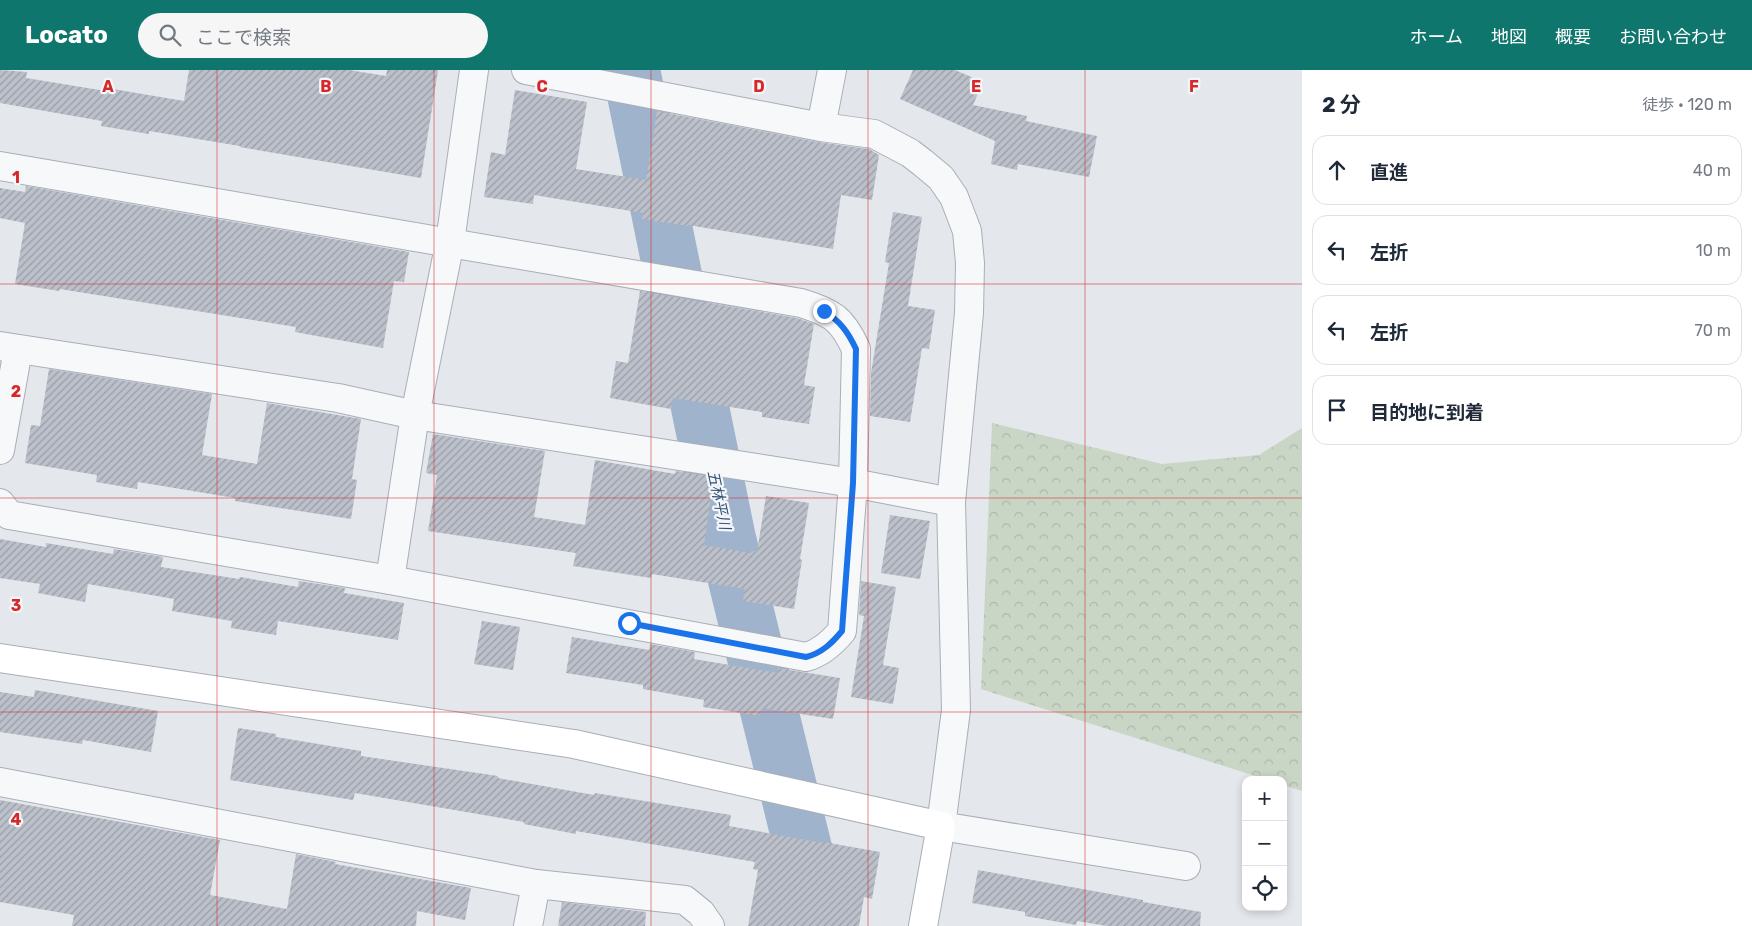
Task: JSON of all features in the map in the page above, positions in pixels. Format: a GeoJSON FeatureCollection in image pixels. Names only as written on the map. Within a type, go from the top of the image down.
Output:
{"type":"FeatureCollection","features":[{"type":"Feature","properties":{"kind":"street"},"geometry":{"type":"LineString","coordinates":[[390,580],[415,415],[450,242],[474,70]]}},
{"type":"Feature","properties":{"kind":"street"},"geometry":{"type":"LineString","coordinates":[[526,70],[821,127],[874,134],[910,153],[941,178],[954,197],[962,214],[967,231],[970,262],[969,313],[951,502],[956,710],[942,826],[923,926]]}},
{"type":"Feature","properties":{"kind":"street"},"geometry":{"type":"LineString","coordinates":[[821,127],[832,70]]}},
{"type":"Feature","properties":{"kind":"street"},"geometry":{"type":"LineString","coordinates":[[0,166],[801,303],[824,311],[837,319],[848,331],[856,349],[853,483],[842,631],[830,644],[815,655],[806,657],[390,580],[9,515],[0,503]]}},
{"type":"Feature","properties":{"kind":"street"},"geometry":{"type":"LineString","coordinates":[[0,450],[9,348],[338,398],[415,415],[853,483],[951,502]]}},
{"type":"Feature","properties":{"kind":"street"},"geometry":{"type":"LineString","coordinates":[[0,658],[574,744],[942,826],[1186,866]]}},
{"type":"Feature","properties":{"kind":"street"},"geometry":{"type":"LineString","coordinates":[[0,782],[536,884],[685,900],[701,913],[710,926]]}},
{"type":"Feature","properties":{"kind":"street"},"geometry":{"type":"LineString","coordinates":[[528,926],[536,884]]}},
{"type":"Feature","properties":{"kind":"green space"},"geometry":{"type":"Polygon","coordinates":[[[992,423],[1162,464],[1259,455],[1302,428],[1302,791],[1287,786],[1287,776],[1255,776],[981,689],[992,423]]]}},
{"type":"Feature","properties":{"kind":"building"},"geometry":{"type":"Polygon","coordinates":[[[0,70],[27,72],[26,78],[106,91],[107,88],[184,101],[189,70],[349,70],[386,76],[387,70],[438,70],[421,178],[149,131],[149,134],[101,126],[102,121],[0,103],[0,70]]]}},
{"type":"Feature","properties":{"kind":"building"},"geometry":{"type":"Polygon","coordinates":[[[913,70],[955,70],[983,82],[973,105],[1027,116],[1026,121],[1097,136],[1089,177],[1018,164],[1017,170],[991,164],[995,141],[900,99],[913,70]]]}},
{"type":"Feature","properties":{"kind":"building"},"geometry":{"type":"Polygon","coordinates":[[[515,90],[587,102],[576,169],[646,180],[657,111],[818,142],[869,149],[879,155],[872,200],[841,195],[833,249],[642,219],[643,213],[534,195],[533,204],[484,197],[491,152],[505,155],[515,90]]]}},
{"type":"Feature","properties":{"kind":"building"},"geometry":{"type":"Polygon","coordinates":[[[26,186],[409,252],[404,282],[394,281],[383,348],[295,332],[296,327],[60,289],[59,291],[15,284],[25,223],[0,218],[0,188],[25,192],[26,186]]]}},
{"type":"Feature","properties":{"kind":"building"},"geometry":{"type":"Polygon","coordinates":[[[893,212],[922,217],[908,306],[935,310],[929,349],[922,348],[910,422],[870,416],[871,373],[889,263],[885,262],[893,212]]]}},
{"type":"Feature","properties":{"kind":"building"},"geometry":{"type":"Polygon","coordinates":[[[640,291],[797,318],[814,324],[804,385],[815,387],[809,424],[762,417],[762,412],[673,398],[671,409],[610,398],[616,361],[628,363],[640,291]]]}},
{"type":"Feature","properties":{"kind":"building"},"geometry":{"type":"Polygon","coordinates":[[[49,369],[212,394],[202,455],[257,464],[267,403],[361,419],[352,479],[357,480],[351,519],[235,501],[235,498],[138,482],[137,489],[96,482],[97,475],[25,463],[31,425],[40,426],[49,369]]]}},
{"type":"Feature","properties":{"kind":"building"},"geometry":{"type":"Polygon","coordinates":[[[433,434],[545,451],[534,517],[585,525],[595,460],[675,474],[676,471],[714,477],[704,545],[751,553],[751,551],[757,552],[766,496],[809,503],[794,609],[743,601],[745,589],[652,574],[651,578],[573,566],[576,553],[428,531],[437,475],[426,473],[433,434]]]}},
{"type":"Feature","properties":{"kind":"building"},"geometry":{"type":"Polygon","coordinates":[[[890,515],[930,521],[920,579],[881,573],[890,515]]]}},
{"type":"Feature","properties":{"kind":"building"},"geometry":{"type":"Polygon","coordinates":[[[0,539],[46,547],[46,543],[113,554],[114,549],[163,557],[161,567],[239,579],[240,577],[298,587],[299,581],[345,588],[344,593],[404,603],[398,640],[278,621],[276,635],[231,628],[232,621],[172,611],[174,599],[88,584],[85,602],[38,593],[40,584],[0,578],[0,539]]]}},
{"type":"Feature","properties":{"kind":"building"},"geometry":{"type":"Polygon","coordinates":[[[861,581],[896,587],[883,665],[899,668],[893,704],[851,697],[864,616],[859,615],[861,581]]]}},
{"type":"Feature","properties":{"kind":"building"},"geometry":{"type":"Polygon","coordinates":[[[482,621],[520,627],[513,670],[474,664],[482,621]]]}},
{"type":"Feature","properties":{"kind":"building"},"geometry":{"type":"Polygon","coordinates":[[[572,637],[649,650],[650,644],[695,652],[694,659],[778,673],[778,668],[840,678],[833,719],[762,708],[760,716],[703,707],[704,700],[643,689],[643,685],[566,673],[572,637]]]}},
{"type":"Feature","properties":{"kind":"building"},"geometry":{"type":"Polygon","coordinates":[[[35,690],[158,711],[151,752],[83,740],[82,744],[0,732],[0,692],[34,697],[35,690]]]}},
{"type":"Feature","properties":{"kind":"building"},"geometry":{"type":"Polygon","coordinates":[[[238,728],[276,734],[276,737],[361,751],[361,756],[498,776],[498,778],[594,795],[595,793],[731,815],[729,826],[880,852],[872,899],[864,897],[859,926],[748,926],[758,870],[753,869],[755,862],[576,831],[576,834],[524,824],[524,822],[355,793],[353,800],[230,780],[238,728]]]}},
{"type":"Feature","properties":{"kind":"building"},"geometry":{"type":"Polygon","coordinates":[[[0,800],[220,840],[210,895],[287,909],[296,854],[336,862],[335,864],[471,888],[465,920],[417,911],[416,926],[72,926],[74,915],[0,902],[0,800]]]}},
{"type":"Feature","properties":{"kind":"building"},"geometry":{"type":"Polygon","coordinates":[[[978,870],[1201,912],[1200,926],[1107,926],[1077,921],[1076,925],[1025,916],[1025,912],[972,903],[978,870]]]}},
{"type":"Feature","properties":{"kind":"building"},"geometry":{"type":"Polygon","coordinates":[[[562,902],[646,912],[645,926],[558,926],[562,902]]]}},
{"type":"Feature","properties":{"kind":"waterway","name":"五林平川"},"geometry":{"type":"LineString","coordinates":[[631,70],[727,539],[822,926]]}},
{"type":"Feature","properties":{"kind":"route"},"geometry":{"type":"LineString","coordinates":[[629,623],[806,657],[815,655],[830,644],[842,631],[853,483],[856,349],[848,331],[837,319],[824,311]]}}]}
